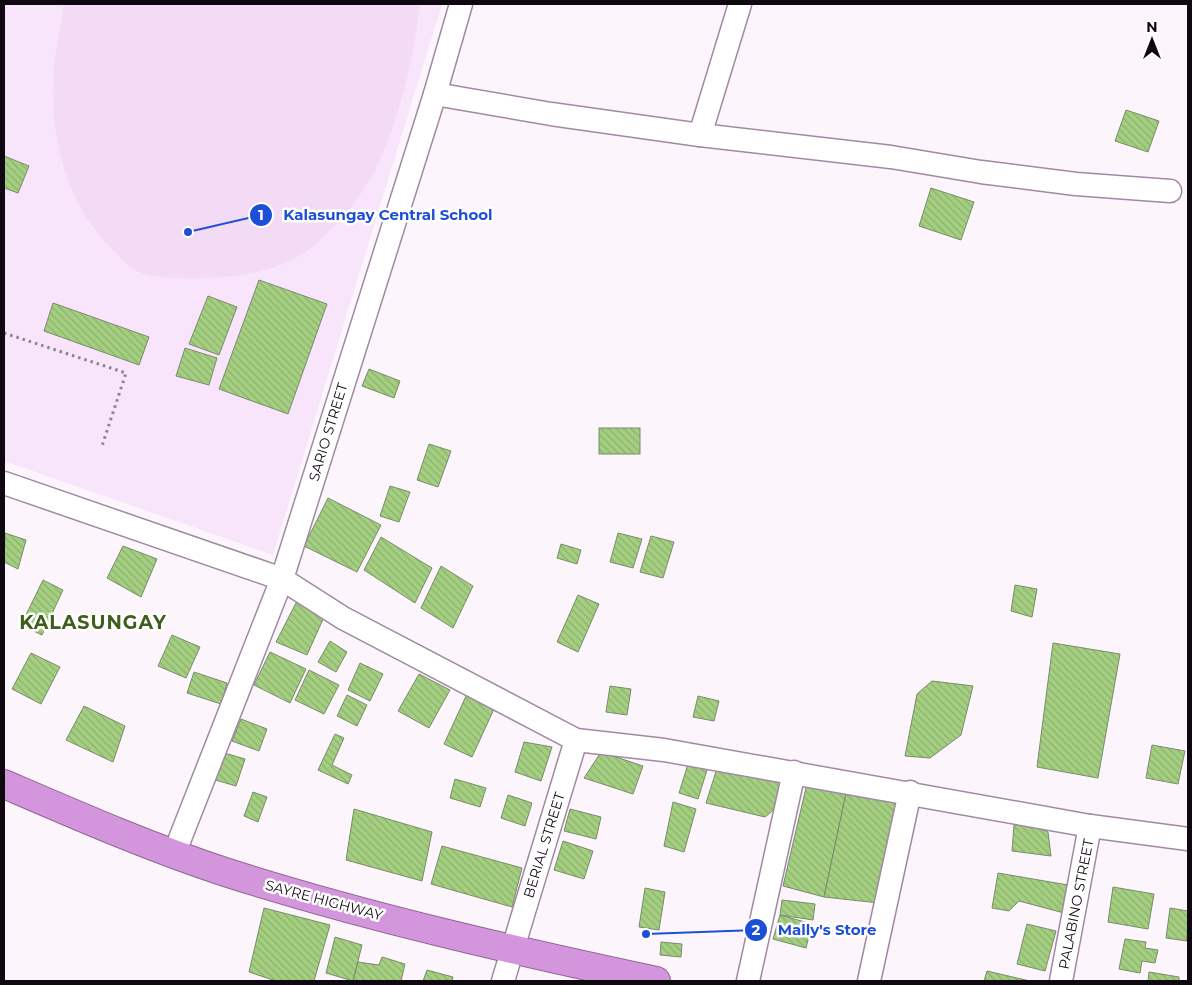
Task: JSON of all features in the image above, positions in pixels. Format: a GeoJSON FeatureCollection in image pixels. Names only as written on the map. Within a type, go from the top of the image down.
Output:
{"type":"FeatureCollection","features":[{"type":"Feature","properties":{"kind":"highway","name":"SAYRE HIGHWAY"},"geometry":{"type":"LineString","coordinates":[[4,784],[174,854],[273,886],[512,950],[656,981]]}},
{"type":"Feature","properties":{"kind":"street","name":"SARIO STREET"},"geometry":{"type":"LineString","coordinates":[[174,854],[282,579],[435,94],[461,4]]}},
{"type":"Feature","properties":{"kind":"street"},"geometry":{"type":"LineString","coordinates":[[700,135],[740,4]]}},
{"type":"Feature","properties":{"kind":"street"},"geometry":{"type":"LineString","coordinates":[[435,94],[551,114],[700,135],[882,156],[1048,181],[1170,191]]}},
{"type":"Feature","properties":{"kind":"street"},"geometry":{"type":"LineString","coordinates":[[4,483],[282,579],[343,618],[576,740],[664,750],[910,792],[1090,826],[1188,839]]}},
{"type":"Feature","properties":{"kind":"street","name":"BERIAL STREET"},"geometry":{"type":"LineString","coordinates":[[503,981],[576,740]]}},
{"type":"Feature","properties":{"kind":"street"},"geometry":{"type":"LineString","coordinates":[[748,981],[794,772]]}},
{"type":"Feature","properties":{"kind":"street"},"geometry":{"type":"LineString","coordinates":[[869,981],[910,792]]}},
{"type":"Feature","properties":{"kind":"street","name":"PALABINO STREET"},"geometry":{"type":"LineString","coordinates":[[1061,981],[1090,826]]}},
{"type":"Feature","properties":{"kind":"path"},"geometry":{"type":"LineString","coordinates":[[4,333],[126,374],[102,446]]}},
{"type":"Feature","properties":{"kind":"shaded area"},"geometry":{"type":"Polygon","coordinates":[[[4,4],[442,4],[273,555],[4,461],[4,4]]]}},
{"type":"Feature","properties":{"kind":"shaded area"},"geometry":{"type":"Polygon","coordinates":[[[64,4],[420,4],[406,83],[388,142],[368,183],[334,226],[304,253],[278,266],[235,276],[169,278],[149,275],[130,267],[95,230],[71,188],[57,140],[53,91],[55,59],[64,4]]]}},
{"type":"Feature","properties":{"kind":"building"},"geometry":{"type":"Polygon","coordinates":[[[1126,110],[1159,121],[1148,152],[1115,141],[1126,110]]]}},
{"type":"Feature","properties":{"kind":"building"},"geometry":{"type":"Polygon","coordinates":[[[4,156],[29,166],[18,193],[4,188],[4,156]]]}},
{"type":"Feature","properties":{"kind":"building"},"geometry":{"type":"Polygon","coordinates":[[[931,188],[974,202],[961,240],[919,226],[931,188]]]}},
{"type":"Feature","properties":{"kind":"building"},"geometry":{"type":"Polygon","coordinates":[[[259,280],[327,304],[288,414],[219,389],[259,280]]]}},
{"type":"Feature","properties":{"kind":"building"},"geometry":{"type":"Polygon","coordinates":[[[208,296],[237,307],[219,355],[189,344],[208,296]]]}},
{"type":"Feature","properties":{"kind":"building"},"geometry":{"type":"Polygon","coordinates":[[[53,303],[149,337],[139,365],[44,331],[53,303]]]}},
{"type":"Feature","properties":{"kind":"building"},"geometry":{"type":"Polygon","coordinates":[[[185,348],[217,358],[209,385],[176,376],[185,348]]]}},
{"type":"Feature","properties":{"kind":"building"},"geometry":{"type":"Polygon","coordinates":[[[369,369],[400,381],[394,398],[362,386],[369,369]]]}},
{"type":"Feature","properties":{"kind":"building"},"geometry":{"type":"Polygon","coordinates":[[[599,428],[640,428],[640,454],[599,454],[599,428]]]}},
{"type":"Feature","properties":{"kind":"building"},"geometry":{"type":"Polygon","coordinates":[[[429,444],[451,451],[438,487],[417,480],[429,444]]]}},
{"type":"Feature","properties":{"kind":"building"},"geometry":{"type":"Polygon","coordinates":[[[390,486],[410,492],[399,522],[380,516],[390,486]]]}},
{"type":"Feature","properties":{"kind":"building"},"geometry":{"type":"Polygon","coordinates":[[[328,498],[381,525],[357,572],[304,546],[328,498]]]}},
{"type":"Feature","properties":{"kind":"building"},"geometry":{"type":"Polygon","coordinates":[[[5,533],[26,540],[18,569],[4,562],[5,533]]]}},
{"type":"Feature","properties":{"kind":"building"},"geometry":{"type":"Polygon","coordinates":[[[618,533],[642,539],[633,568],[610,562],[618,533]]]}},
{"type":"Feature","properties":{"kind":"building"},"geometry":{"type":"Polygon","coordinates":[[[651,536],[674,542],[663,578],[640,572],[651,536]]]}},
{"type":"Feature","properties":{"kind":"building"},"geometry":{"type":"Polygon","coordinates":[[[381,537],[432,568],[415,603],[364,570],[381,537]]]}},
{"type":"Feature","properties":{"kind":"building"},"geometry":{"type":"Polygon","coordinates":[[[561,544],[581,550],[577,564],[557,558],[561,544]]]}},
{"type":"Feature","properties":{"kind":"building"},"geometry":{"type":"Polygon","coordinates":[[[123,546],[157,559],[141,597],[107,578],[123,546]]]}},
{"type":"Feature","properties":{"kind":"building"},"geometry":{"type":"Polygon","coordinates":[[[441,566],[473,586],[453,628],[421,608],[441,566]]]}},
{"type":"Feature","properties":{"kind":"building"},"geometry":{"type":"Polygon","coordinates":[[[43,580],[63,590],[42,635],[21,625],[43,580]]]}},
{"type":"Feature","properties":{"kind":"building"},"geometry":{"type":"Polygon","coordinates":[[[1015,585],[1037,589],[1032,617],[1011,611],[1015,585]]]}},
{"type":"Feature","properties":{"kind":"building"},"geometry":{"type":"Polygon","coordinates":[[[578,595],[599,604],[578,652],[557,642],[578,595]]]}},
{"type":"Feature","properties":{"kind":"building"},"geometry":{"type":"Polygon","coordinates":[[[297,601],[324,617],[307,655],[276,642],[297,601]]]}},
{"type":"Feature","properties":{"kind":"building"},"geometry":{"type":"Polygon","coordinates":[[[172,635],[200,647],[186,678],[158,666],[172,635]]]}},
{"type":"Feature","properties":{"kind":"building"},"geometry":{"type":"Polygon","coordinates":[[[330,641],[347,652],[336,672],[318,662],[330,641]]]}},
{"type":"Feature","properties":{"kind":"building"},"geometry":{"type":"Polygon","coordinates":[[[1053,643],[1120,654],[1098,778],[1037,767],[1053,643]]]}},
{"type":"Feature","properties":{"kind":"building"},"geometry":{"type":"Polygon","coordinates":[[[270,652],[306,669],[290,703],[254,685],[270,652]]]}},
{"type":"Feature","properties":{"kind":"building"},"geometry":{"type":"Polygon","coordinates":[[[31,653],[60,667],[41,704],[12,689],[31,653]]]}},
{"type":"Feature","properties":{"kind":"building"},"geometry":{"type":"Polygon","coordinates":[[[360,663],[383,674],[370,701],[348,690],[360,663]]]}},
{"type":"Feature","properties":{"kind":"building"},"geometry":{"type":"Polygon","coordinates":[[[309,670],[339,685],[324,714],[295,700],[309,670]]]}},
{"type":"Feature","properties":{"kind":"building"},"geometry":{"type":"Polygon","coordinates":[[[194,672],[227,683],[221,704],[187,693],[194,672]]]}},
{"type":"Feature","properties":{"kind":"building"},"geometry":{"type":"Polygon","coordinates":[[[419,674],[450,690],[429,728],[398,711],[419,674]]]}},
{"type":"Feature","properties":{"kind":"building"},"geometry":{"type":"Polygon","coordinates":[[[932,681],[973,686],[961,735],[930,758],[905,756],[917,694],[932,681]]]}},
{"type":"Feature","properties":{"kind":"building"},"geometry":{"type":"Polygon","coordinates":[[[610,686],[631,689],[627,715],[606,712],[610,686]]]}},
{"type":"Feature","properties":{"kind":"building"},"geometry":{"type":"Polygon","coordinates":[[[347,695],[367,705],[357,726],[337,716],[347,695]]]}},
{"type":"Feature","properties":{"kind":"building"},"geometry":{"type":"Polygon","coordinates":[[[466,696],[494,709],[472,757],[444,744],[466,696]]]}},
{"type":"Feature","properties":{"kind":"building"},"geometry":{"type":"Polygon","coordinates":[[[698,696],[719,701],[714,721],[693,717],[698,696]]]}},
{"type":"Feature","properties":{"kind":"building"},"geometry":{"type":"Polygon","coordinates":[[[84,706],[125,726],[113,762],[66,740],[84,706]]]}},
{"type":"Feature","properties":{"kind":"building"},"geometry":{"type":"Polygon","coordinates":[[[241,719],[267,729],[259,751],[232,741],[241,719]]]}},
{"type":"Feature","properties":{"kind":"building"},"geometry":{"type":"Polygon","coordinates":[[[335,734],[344,738],[332,765],[352,775],[348,784],[318,770],[335,734]]]}},
{"type":"Feature","properties":{"kind":"building"},"geometry":{"type":"Polygon","coordinates":[[[524,742],[552,747],[541,781],[515,772],[524,742]]]}},
{"type":"Feature","properties":{"kind":"building"},"geometry":{"type":"Polygon","coordinates":[[[1152,745],[1185,751],[1178,784],[1146,778],[1152,745]]]}},
{"type":"Feature","properties":{"kind":"building"},"geometry":{"type":"Polygon","coordinates":[[[221,752],[245,759],[236,786],[212,779],[221,752]]]}},
{"type":"Feature","properties":{"kind":"building"},"geometry":{"type":"Polygon","coordinates":[[[601,752],[643,766],[633,794],[584,778],[601,752]]]}},
{"type":"Feature","properties":{"kind":"building"},"geometry":{"type":"Polygon","coordinates":[[[720,759],[785,774],[781,804],[765,817],[706,803],[720,759]]]}},
{"type":"Feature","properties":{"kind":"building"},"geometry":{"type":"Polygon","coordinates":[[[688,764],[707,770],[698,799],[679,793],[688,764]]]}},
{"type":"Feature","properties":{"kind":"building"},"geometry":{"type":"Polygon","coordinates":[[[809,775],[848,784],[824,897],[783,886],[809,775]]]}},
{"type":"Feature","properties":{"kind":"building"},"geometry":{"type":"Polygon","coordinates":[[[455,779],[486,788],[480,807],[450,798],[455,779]]]}},
{"type":"Feature","properties":{"kind":"building"},"geometry":{"type":"Polygon","coordinates":[[[848,784],[898,794],[879,903],[824,897],[848,784]]]}},
{"type":"Feature","properties":{"kind":"building"},"geometry":{"type":"Polygon","coordinates":[[[253,792],[267,797],[258,822],[244,816],[253,792]]]}},
{"type":"Feature","properties":{"kind":"building"},"geometry":{"type":"Polygon","coordinates":[[[508,795],[532,803],[525,826],[501,818],[508,795]]]}},
{"type":"Feature","properties":{"kind":"building"},"geometry":{"type":"Polygon","coordinates":[[[673,802],[696,809],[684,852],[664,846],[673,802]]]}},
{"type":"Feature","properties":{"kind":"building"},"geometry":{"type":"Polygon","coordinates":[[[354,809],[432,832],[422,881],[346,860],[354,809]]]}},
{"type":"Feature","properties":{"kind":"building"},"geometry":{"type":"Polygon","coordinates":[[[570,809],[601,817],[596,839],[564,831],[570,809]]]}},
{"type":"Feature","properties":{"kind":"building"},"geometry":{"type":"Polygon","coordinates":[[[1014,825],[1034,826],[1048,832],[1051,856],[1012,851],[1014,825]]]}},
{"type":"Feature","properties":{"kind":"building"},"geometry":{"type":"Polygon","coordinates":[[[563,841],[593,851],[584,879],[554,870],[563,841]]]}},
{"type":"Feature","properties":{"kind":"building"},"geometry":{"type":"Polygon","coordinates":[[[442,846],[522,868],[512,907],[431,884],[442,846]]]}},
{"type":"Feature","properties":{"kind":"building"},"geometry":{"type":"Polygon","coordinates":[[[998,873],[1068,885],[1064,913],[1019,901],[1009,911],[992,908],[998,873]]]}},
{"type":"Feature","properties":{"kind":"building"},"geometry":{"type":"Polygon","coordinates":[[[1113,887],[1154,894],[1148,929],[1108,922],[1113,887]]]}},
{"type":"Feature","properties":{"kind":"building"},"geometry":{"type":"Polygon","coordinates":[[[645,888],[665,892],[659,930],[639,927],[645,888]]]}},
{"type":"Feature","properties":{"kind":"building"},"geometry":{"type":"Polygon","coordinates":[[[782,900],[815,904],[813,920],[780,915],[782,900]]]}},
{"type":"Feature","properties":{"kind":"building"},"geometry":{"type":"Polygon","coordinates":[[[264,908],[330,925],[314,981],[276,981],[249,972],[264,908]]]}},
{"type":"Feature","properties":{"kind":"building"},"geometry":{"type":"Polygon","coordinates":[[[1170,908],[1188,911],[1187,941],[1166,938],[1170,908]]]}},
{"type":"Feature","properties":{"kind":"building"},"geometry":{"type":"Polygon","coordinates":[[[780,915],[812,924],[806,948],[773,939],[780,915]]]}},
{"type":"Feature","properties":{"kind":"building"},"geometry":{"type":"Polygon","coordinates":[[[1027,924],[1056,931],[1045,971],[1017,964],[1027,924]]]}},
{"type":"Feature","properties":{"kind":"building"},"geometry":{"type":"Polygon","coordinates":[[[335,937],[362,945],[353,981],[326,973],[335,937]]]}},
{"type":"Feature","properties":{"kind":"building"},"geometry":{"type":"Polygon","coordinates":[[[1125,939],[1146,942],[1145,948],[1158,950],[1155,963],[1142,961],[1140,973],[1119,969],[1125,939]]]}},
{"type":"Feature","properties":{"kind":"building"},"geometry":{"type":"Polygon","coordinates":[[[661,942],[682,944],[681,957],[660,955],[661,942]]]}},
{"type":"Feature","properties":{"kind":"building"},"geometry":{"type":"Polygon","coordinates":[[[382,957],[405,964],[401,981],[353,981],[358,962],[379,965],[382,957]]]}},
{"type":"Feature","properties":{"kind":"building"},"geometry":{"type":"Polygon","coordinates":[[[427,970],[453,977],[452,981],[423,981],[427,970]]]}},
{"type":"Feature","properties":{"kind":"building"},"geometry":{"type":"Polygon","coordinates":[[[987,971],[1030,981],[984,981],[987,971]]]}},
{"type":"Feature","properties":{"kind":"building"},"geometry":{"type":"Polygon","coordinates":[[[1149,972],[1179,977],[1179,981],[1148,981],[1149,972]]]}},
{"type":"Feature","properties":{"kind":"place","name":"Kalasungay Central School"},"geometry":{"type":"Point","coordinates":[188,232]}},
{"type":"Feature","properties":{"kind":"place","name":"Mally's Store"},"geometry":{"type":"Point","coordinates":[646,934]}},
{"type":"Feature","properties":{"kind":"district","name":"KALASUNGAY"},"geometry":{"type":"Point","coordinates":[93,622]}}]}
